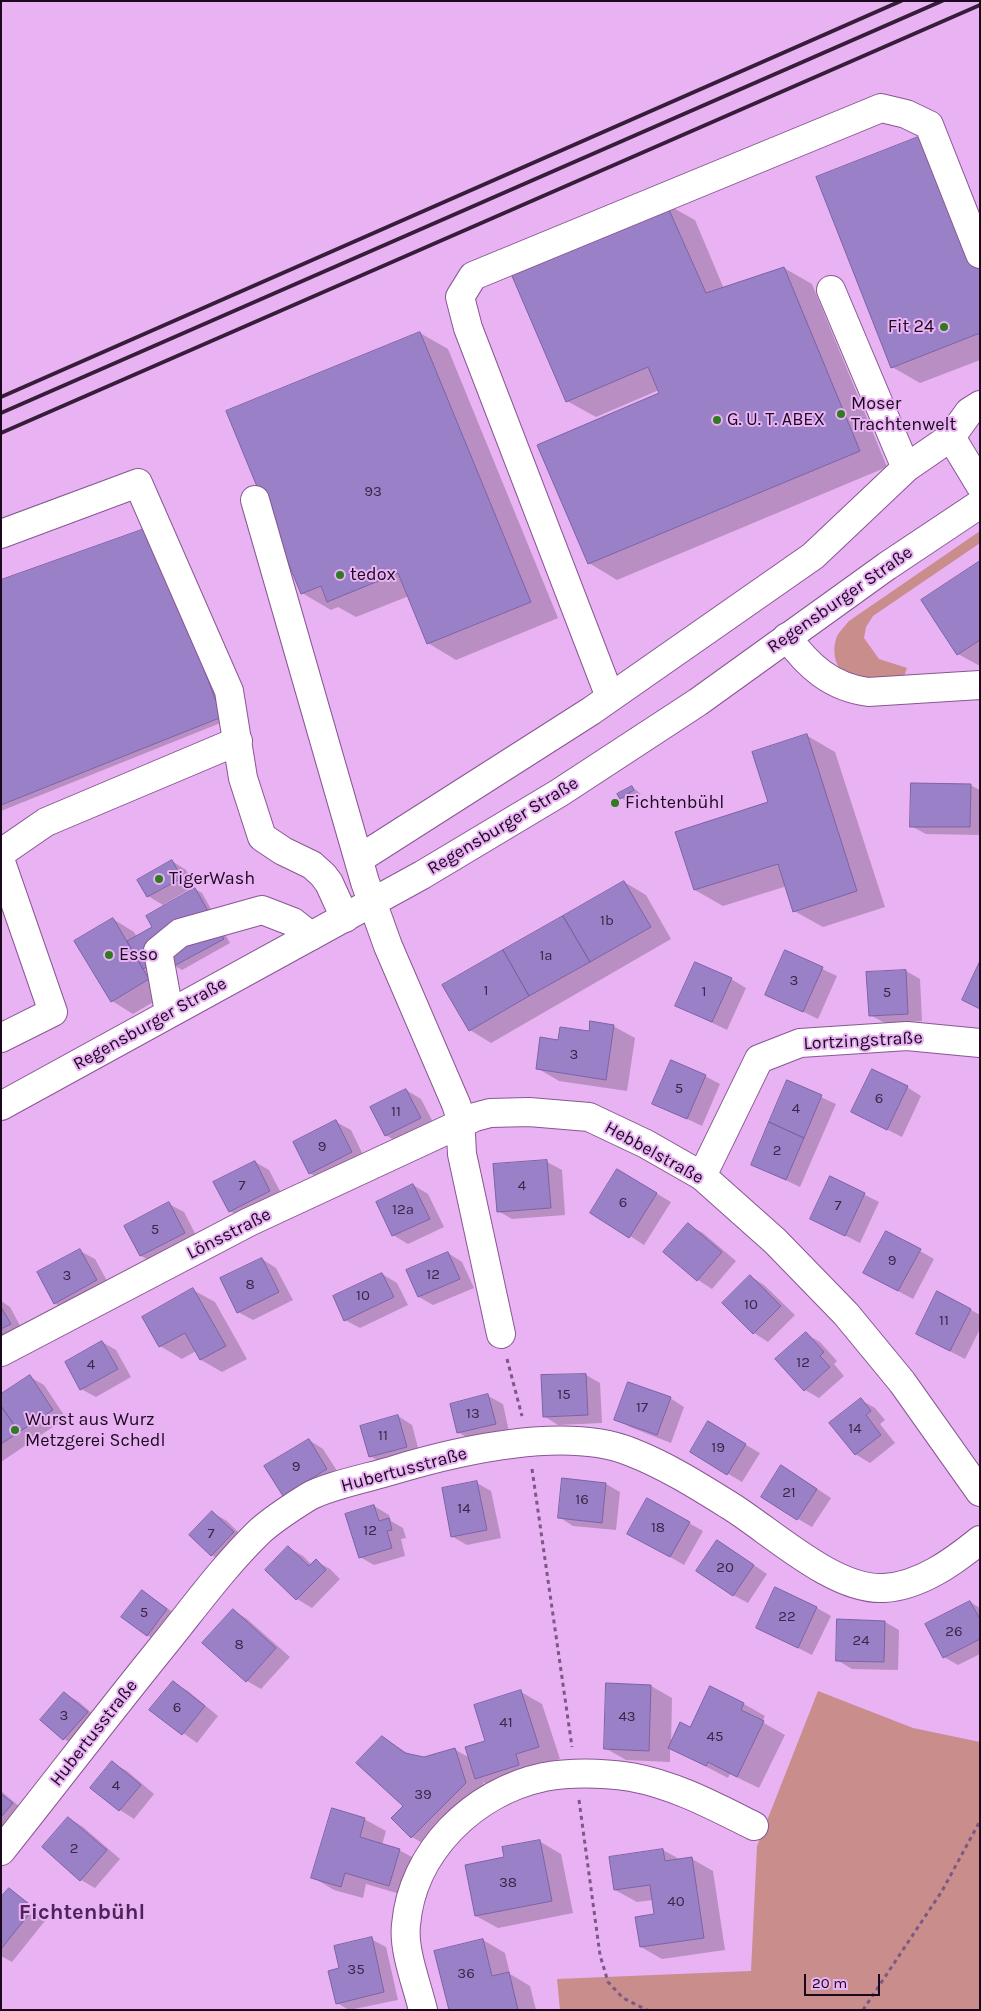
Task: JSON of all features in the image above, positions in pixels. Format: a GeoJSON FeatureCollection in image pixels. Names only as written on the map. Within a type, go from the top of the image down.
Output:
{"type":"FeatureCollection","features":[{"type":"Feature","properties":{"kind":"street"},"geometry":{"type":"LineString","coordinates":[[610,697],[468,328],[460,297],[473,276],[880,108],[906,114],[928,125],[980,254]]}},
{"type":"Feature","properties":{"kind":"street"},"geometry":{"type":"LineString","coordinates":[[831,290],[906,468]]}},
{"type":"Feature","properties":{"kind":"street"},"geometry":{"type":"LineString","coordinates":[[358,859],[610,697],[813,556],[906,468],[951,437],[969,412],[980,405]]}},
{"type":"Feature","properties":{"kind":"street"},"geometry":{"type":"LineString","coordinates":[[951,437],[980,485]]}},
{"type":"Feature","properties":{"kind":"street"},"geometry":{"type":"LineString","coordinates":[[1,534],[138,484],[229,691],[243,778],[262,837],[312,865],[330,883],[345,918]]}},
{"type":"Feature","properties":{"kind":"street"},"geometry":{"type":"LineString","coordinates":[[255,500],[358,859],[388,946],[451,1088],[460,1124],[462,1154],[501,1334]]}},
{"type":"Feature","properties":{"kind":"street","name":"Regensburger Straße"},"geometry":{"type":"LineString","coordinates":[[1,1106],[169,1012],[422,875],[559,793],[698,702],[887,566],[980,504]]}},
{"type":"Feature","properties":{"kind":"street"},"geometry":{"type":"LineString","coordinates":[[788,637],[801,656],[815,669],[850,690],[868,692],[980,685]]}},
{"type":"Feature","properties":{"kind":"street"},"geometry":{"type":"LineString","coordinates":[[1,853],[46,822],[238,741]]}},
{"type":"Feature","properties":{"kind":"street"},"geometry":{"type":"LineString","coordinates":[[330,883],[348,825]]}},
{"type":"Feature","properties":{"kind":"street"},"geometry":{"type":"LineString","coordinates":[[1,862],[53,1012],[1,1038]]}},
{"type":"Feature","properties":{"kind":"street"},"geometry":{"type":"LineString","coordinates":[[169,1012],[158,951],[180,933],[262,910],[293,922],[311,936]]}},
{"type":"Feature","properties":{"kind":"street","name":"Lortzingstraße"},"geometry":{"type":"LineString","coordinates":[[702,1176],[759,1059],[800,1043],[907,1036],[980,1043]]}},
{"type":"Feature","properties":{"kind":"street","name":"Hebbelstraße"},"geometry":{"type":"LineString","coordinates":[[460,1124],[490,1113],[529,1112],[589,1117],[646,1144],[702,1176],[775,1241],[846,1314],[902,1382],[980,1492]]}},
{"type":"Feature","properties":{"kind":"street","name":"Lönsstraße"},"geometry":{"type":"LineString","coordinates":[[1,1352],[249,1222],[460,1124]]}},
{"type":"Feature","properties":{"kind":"street","name":"Hubertusstraße"},"geometry":{"type":"LineString","coordinates":[[1,1851],[214,1583],[260,1531],[312,1495],[429,1460],[529,1444],[557,1441],[588,1441],[629,1451],[673,1472],[724,1502],[816,1565],[849,1582],[884,1588],[920,1579],[960,1557],[980,1540]]}},
{"type":"Feature","properties":{"kind":"street"},"geometry":{"type":"LineString","coordinates":[[423,2010],[410,1963],[405,1926],[412,1890],[426,1860],[448,1831],[473,1809],[519,1785],[544,1777],[576,1774],[631,1777],[670,1786],[754,1826]]}},
{"type":"Feature","properties":{"kind":"path"},"geometry":{"type":"LineString","coordinates":[[501,1334],[529,1444],[600,1956],[608,1982],[623,1998],[647,2010]]}},
{"type":"Feature","properties":{"kind":"path"},"geometry":{"type":"LineString","coordinates":[[862,2010],[942,1890],[980,1821]]}},
{"type":"Feature","properties":{"kind":"shaded area"},"geometry":{"type":"Polygon","coordinates":[[[980,531],[980,543],[873,616],[866,627],[864,638],[879,659],[907,668],[903,679],[871,681],[852,678],[846,675],[838,666],[834,648],[838,634],[849,621],[980,531]]]}},
{"type":"Feature","properties":{"kind":"shaded area"},"geometry":{"type":"Polygon","coordinates":[[[818,1691],[913,1728],[980,1742],[980,2010],[560,2010],[557,1979],[751,1971],[757,1846],[818,1691]]]}},
{"type":"Feature","properties":{"kind":"building"},"geometry":{"type":"Polygon","coordinates":[[[926,134],[980,269],[980,333],[891,368],[816,177],[926,134]]]}},
{"type":"Feature","properties":{"kind":"building"},"geometry":{"type":"Polygon","coordinates":[[[666,203],[706,293],[784,267],[860,451],[588,564],[537,445],[659,393],[648,367],[566,402],[509,269],[666,203]]]}},
{"type":"Feature","properties":{"kind":"building"},"geometry":{"type":"Polygon","coordinates":[[[420,332],[531,602],[427,644],[398,573],[327,602],[321,586],[301,594],[226,411],[420,332]]]}},
{"type":"Feature","properties":{"kind":"building"},"geometry":{"type":"Polygon","coordinates":[[[150,527],[222,717],[1,805],[1,580],[150,527]]]}},
{"type":"Feature","properties":{"kind":"building"},"geometry":{"type":"Polygon","coordinates":[[[980,561],[980,640],[957,655],[921,600],[980,561]]]}},
{"type":"Feature","properties":{"kind":"building"},"geometry":{"type":"Polygon","coordinates":[[[807,734],[857,891],[793,912],[778,864],[694,890],[675,832],[768,802],[752,752],[807,734]]]}},
{"type":"Feature","properties":{"kind":"building"},"geometry":{"type":"Polygon","coordinates":[[[911,783],[971,784],[970,827],[910,827],[911,783]]]}},
{"type":"Feature","properties":{"kind":"building"},"geometry":{"type":"Polygon","coordinates":[[[632,786],[634,790],[620,799],[617,794],[632,786]]]}},
{"type":"Feature","properties":{"kind":"building","name":"TigerWash"},"geometry":{"type":"Polygon","coordinates":[[[172,860],[182,878],[147,897],[137,880],[172,860]]]}},
{"type":"Feature","properties":{"kind":"building"},"geometry":{"type":"Polygon","coordinates":[[[624,881],[651,927],[590,962],[563,916],[624,881]]]}},
{"type":"Feature","properties":{"kind":"building"},"geometry":{"type":"Polygon","coordinates":[[[195,888],[224,939],[174,966],[168,955],[143,969],[127,941],[152,927],[146,916],[195,888]]]}},
{"type":"Feature","properties":{"kind":"building"},"geometry":{"type":"Polygon","coordinates":[[[563,916],[590,962],[529,996],[503,950],[563,916]]]}},
{"type":"Feature","properties":{"kind":"building","name":"Esso"},"geometry":{"type":"Polygon","coordinates":[[[113,918],[149,979],[111,1002],[74,941],[113,918]]]}},
{"type":"Feature","properties":{"kind":"building"},"geometry":{"type":"Polygon","coordinates":[[[503,950],[529,996],[469,1031],[442,985],[503,950]]]}},
{"type":"Feature","properties":{"kind":"building"},"geometry":{"type":"Polygon","coordinates":[[[785,950],[823,967],[803,1012],[765,995],[785,950]]]}},
{"type":"Feature","properties":{"kind":"building"},"geometry":{"type":"Polygon","coordinates":[[[980,961],[980,1009],[962,1000],[980,961]]]}},
{"type":"Feature","properties":{"kind":"building"},"geometry":{"type":"Polygon","coordinates":[[[695,962],[732,978],[712,1022],[675,1006],[695,962]]]}},
{"type":"Feature","properties":{"kind":"building"},"geometry":{"type":"Polygon","coordinates":[[[906,970],[908,1014],[869,1016],[866,972],[906,970]]]}},
{"type":"Feature","properties":{"kind":"building"},"geometry":{"type":"Polygon","coordinates":[[[590,1021],[614,1025],[606,1080],[536,1069],[540,1037],[558,1040],[560,1027],[589,1031],[590,1021]]]}},
{"type":"Feature","properties":{"kind":"building"},"geometry":{"type":"Polygon","coordinates":[[[671,1060],[706,1075],[687,1119],[652,1104],[671,1060]]]}},
{"type":"Feature","properties":{"kind":"building"},"geometry":{"type":"Polygon","coordinates":[[[872,1069],[908,1086],[887,1130],[851,1112],[872,1069]]]}},
{"type":"Feature","properties":{"kind":"building"},"geometry":{"type":"Polygon","coordinates":[[[787,1080],[822,1095],[804,1138],[769,1122],[787,1080]]]}},
{"type":"Feature","properties":{"kind":"building"},"geometry":{"type":"Polygon","coordinates":[[[406,1089],[421,1118],[385,1136],[370,1107],[406,1089]]]}},
{"type":"Feature","properties":{"kind":"building"},"geometry":{"type":"Polygon","coordinates":[[[336,1120],[352,1152],[309,1174],[293,1142],[336,1120]]]}},
{"type":"Feature","properties":{"kind":"building"},"geometry":{"type":"Polygon","coordinates":[[[769,1122],[804,1138],[786,1180],[751,1165],[769,1122]]]}},
{"type":"Feature","properties":{"kind":"building"},"geometry":{"type":"Polygon","coordinates":[[[547,1160],[551,1208],[497,1212],[493,1164],[547,1160]]]}},
{"type":"Feature","properties":{"kind":"building"},"geometry":{"type":"Polygon","coordinates":[[[255,1161],[270,1191],[229,1212],[213,1182],[255,1161]]]}},
{"type":"Feature","properties":{"kind":"building"},"geometry":{"type":"Polygon","coordinates":[[[617,1169],[657,1193],[629,1238],[590,1213],[617,1169]]]}},
{"type":"Feature","properties":{"kind":"building"},"geometry":{"type":"Polygon","coordinates":[[[830,1176],[865,1193],[845,1236],[810,1219],[830,1176]]]}},
{"type":"Feature","properties":{"kind":"building"},"geometry":{"type":"Polygon","coordinates":[[[413,1184],[430,1219],[392,1236],[376,1202],[413,1184]]]}},
{"type":"Feature","properties":{"kind":"building"},"geometry":{"type":"Polygon","coordinates":[[[169,1202],[185,1233],[140,1256],[124,1226],[169,1202]]]}},
{"type":"Feature","properties":{"kind":"building"},"geometry":{"type":"Polygon","coordinates":[[[688,1223],[722,1252],[697,1281],[663,1252],[688,1223]]]}},
{"type":"Feature","properties":{"kind":"building"},"geometry":{"type":"Polygon","coordinates":[[[886,1231],[921,1249],[898,1291],[863,1273],[886,1231]]]}},
{"type":"Feature","properties":{"kind":"building"},"geometry":{"type":"Polygon","coordinates":[[[80,1249],[97,1280],[54,1304],[37,1272],[80,1249]]]}},
{"type":"Feature","properties":{"kind":"building"},"geometry":{"type":"Polygon","coordinates":[[[448,1252],[460,1279],[418,1297],[406,1270],[448,1252]]]}},
{"type":"Feature","properties":{"kind":"building"},"geometry":{"type":"Polygon","coordinates":[[[262,1258],[279,1292],[237,1313],[220,1278],[262,1258]]]}},
{"type":"Feature","properties":{"kind":"building"},"geometry":{"type":"Polygon","coordinates":[[[382,1273],[394,1297],[344,1321],[333,1296],[382,1273]]]}},
{"type":"Feature","properties":{"kind":"building"},"geometry":{"type":"Polygon","coordinates":[[[750,1275],[781,1306],[753,1334],[722,1303],[750,1275]]]}},
{"type":"Feature","properties":{"kind":"building"},"geometry":{"type":"Polygon","coordinates":[[[193,1288],[226,1346],[200,1360],[185,1333],[159,1347],[142,1317],[193,1288]]]}},
{"type":"Feature","properties":{"kind":"building"},"geometry":{"type":"Polygon","coordinates":[[[937,1291],[971,1309],[950,1351],[916,1334],[937,1291]]]}},
{"type":"Feature","properties":{"kind":"building"},"geometry":{"type":"Polygon","coordinates":[[[1,1307],[11,1324],[1,1329],[1,1307]]]}},
{"type":"Feature","properties":{"kind":"building"},"geometry":{"type":"Polygon","coordinates":[[[806,1332],[824,1352],[820,1356],[830,1367],[804,1391],[775,1359],[806,1332]]]}},
{"type":"Feature","properties":{"kind":"building"},"geometry":{"type":"Polygon","coordinates":[[[102,1341],[118,1369],[80,1390],[65,1362],[102,1341]]]}},
{"type":"Feature","properties":{"kind":"building"},"geometry":{"type":"Polygon","coordinates":[[[586,1374],[588,1415],[543,1417],[541,1375],[586,1374]]]}},
{"type":"Feature","properties":{"kind":"building"},"geometry":{"type":"Polygon","coordinates":[[[30,1375],[53,1410],[19,1432],[1,1406],[1,1394],[30,1375]]]}},
{"type":"Feature","properties":{"kind":"building"},"geometry":{"type":"Polygon","coordinates":[[[628,1382],[671,1397],[657,1435],[614,1420],[628,1382]]]}},
{"type":"Feature","properties":{"kind":"building"},"geometry":{"type":"Polygon","coordinates":[[[488,1394],[496,1424],[457,1433],[450,1404],[488,1394]]]}},
{"type":"Feature","properties":{"kind":"building"},"geometry":{"type":"Polygon","coordinates":[[[861,1398],[871,1411],[866,1415],[881,1435],[855,1455],[829,1423],[861,1398]]]}},
{"type":"Feature","properties":{"kind":"building"},"geometry":{"type":"Polygon","coordinates":[[[1,1406],[19,1432],[1,1444],[1,1406]]]}},
{"type":"Feature","properties":{"kind":"building"},"geometry":{"type":"Polygon","coordinates":[[[398,1415],[407,1447],[369,1457],[360,1426],[398,1415]]]}},
{"type":"Feature","properties":{"kind":"building"},"geometry":{"type":"Polygon","coordinates":[[[708,1421],[746,1444],[727,1475],[690,1452],[708,1421]]]}},
{"type":"Feature","properties":{"kind":"building"},"geometry":{"type":"Polygon","coordinates":[[[309,1439],[327,1469],[283,1496],[264,1466],[309,1439]]]}},
{"type":"Feature","properties":{"kind":"building"},"geometry":{"type":"Polygon","coordinates":[[[781,1465],[817,1489],[797,1520],[761,1497],[781,1465]]]}},
{"type":"Feature","properties":{"kind":"building"},"geometry":{"type":"Polygon","coordinates":[[[562,1478],[606,1483],[602,1523],[558,1518],[562,1478]]]}},
{"type":"Feature","properties":{"kind":"building"},"geometry":{"type":"Polygon","coordinates":[[[477,1481],[487,1530],[451,1537],[442,1488],[477,1481]]]}},
{"type":"Feature","properties":{"kind":"building"},"geometry":{"type":"Polygon","coordinates":[[[647,1498],[690,1522],[670,1557],[627,1534],[647,1498]]]}},
{"type":"Feature","properties":{"kind":"building"},"geometry":{"type":"Polygon","coordinates":[[[374,1505],[379,1521],[389,1518],[392,1530],[387,1531],[392,1548],[359,1558],[345,1514],[374,1505]]]}},
{"type":"Feature","properties":{"kind":"building"},"geometry":{"type":"Polygon","coordinates":[[[212,1511],[234,1532],[211,1556],[189,1535],[212,1511]]]}},
{"type":"Feature","properties":{"kind":"building"},"geometry":{"type":"Polygon","coordinates":[[[717,1540],[754,1565],[733,1596],[696,1571],[717,1540]]]}},
{"type":"Feature","properties":{"kind":"building"},"geometry":{"type":"Polygon","coordinates":[[[288,1546],[309,1566],[316,1559],[326,1570],[296,1600],[265,1570],[288,1546]]]}},
{"type":"Feature","properties":{"kind":"building"},"geometry":{"type":"Polygon","coordinates":[[[775,1587],[817,1607],[798,1648],[756,1628],[775,1587]]]}},
{"type":"Feature","properties":{"kind":"building"},"geometry":{"type":"Polygon","coordinates":[[[142,1590],[167,1609],[147,1636],[121,1617],[142,1590]]]}},
{"type":"Feature","properties":{"kind":"building"},"geometry":{"type":"Polygon","coordinates":[[[970,1601],[980,1619],[980,1639],[943,1658],[925,1624],[970,1601]]]}},
{"type":"Feature","properties":{"kind":"building"},"geometry":{"type":"Polygon","coordinates":[[[233,1609],[276,1648],[246,1682],[202,1643],[233,1609]]]}},
{"type":"Feature","properties":{"kind":"building"},"geometry":{"type":"Polygon","coordinates":[[[837,1619],[885,1621],[884,1662],[836,1661],[837,1619]]]}},
{"type":"Feature","properties":{"kind":"building"},"geometry":{"type":"Polygon","coordinates":[[[173,1681],[205,1706],[182,1735],[149,1710],[173,1681]]]}},
{"type":"Feature","properties":{"kind":"building"},"geometry":{"type":"Polygon","coordinates":[[[606,1683],[651,1685],[649,1751],[604,1749],[606,1683]]]}},
{"type":"Feature","properties":{"kind":"building"},"geometry":{"type":"Polygon","coordinates":[[[710,1686],[744,1703],[741,1710],[764,1721],[737,1777],[708,1762],[706,1766],[668,1748],[680,1722],[690,1727],[710,1686]]]}},
{"type":"Feature","properties":{"kind":"building"},"geometry":{"type":"Polygon","coordinates":[[[521,1690],[539,1747],[516,1754],[519,1765],[475,1779],[465,1747],[485,1741],[474,1705],[521,1690]]]}},
{"type":"Feature","properties":{"kind":"building"},"geometry":{"type":"Polygon","coordinates":[[[64,1692],[88,1712],[63,1740],[40,1720],[64,1692]]]}},
{"type":"Feature","properties":{"kind":"building"},"geometry":{"type":"Polygon","coordinates":[[[382,1736],[405,1753],[424,1757],[455,1748],[466,1783],[411,1838],[391,1818],[403,1806],[356,1763],[382,1736]]]}},
{"type":"Feature","properties":{"kind":"building"},"geometry":{"type":"Polygon","coordinates":[[[112,1761],[141,1785],[119,1811],[90,1788],[112,1761]]]}},
{"type":"Feature","properties":{"kind":"building"},"geometry":{"type":"Polygon","coordinates":[[[1,1794],[13,1803],[1,1817],[1,1794]]]}},
{"type":"Feature","properties":{"kind":"building"},"geometry":{"type":"Polygon","coordinates":[[[332,1808],[365,1818],[360,1837],[400,1849],[389,1886],[345,1873],[341,1887],[311,1878],[332,1808]]]}},
{"type":"Feature","properties":{"kind":"building"},"geometry":{"type":"Polygon","coordinates":[[[68,1817],[107,1850],[80,1881],[42,1847],[68,1817]]]}},
{"type":"Feature","properties":{"kind":"building"},"geometry":{"type":"Polygon","coordinates":[[[540,1840],[552,1901],[475,1916],[465,1865],[504,1857],[502,1847],[540,1840]]]}},
{"type":"Feature","properties":{"kind":"building"},"geometry":{"type":"Polygon","coordinates":[[[663,1849],[665,1861],[692,1857],[704,1938],[640,1947],[635,1917],[654,1914],[650,1885],[614,1890],[609,1857],[663,1849]]]}},
{"type":"Feature","properties":{"kind":"building"},"geometry":{"type":"Polygon","coordinates":[[[9,1888],[34,1908],[1,1949],[1,1897],[9,1888]]]}},
{"type":"Feature","properties":{"kind":"building"},"geometry":{"type":"Polygon","coordinates":[[[372,1937],[384,1992],[336,2004],[328,1971],[339,1968],[334,1946],[372,1937]]]}},
{"type":"Feature","properties":{"kind":"building"},"geometry":{"type":"Polygon","coordinates":[[[483,1939],[492,1976],[509,1972],[518,2010],[449,2010],[434,1951],[483,1939]]]}},
{"type":"Feature","properties":{"kind":"railway"},"geometry":{"type":"LineString","coordinates":[[1,397],[901,1]]}},
{"type":"Feature","properties":{"kind":"railway"},"geometry":{"type":"LineString","coordinates":[[1,413],[942,1]]}},
{"type":"Feature","properties":{"kind":"railway"},"geometry":{"type":"LineString","coordinates":[[1,433],[980,5]]}},
{"type":"Feature","properties":{"kind":"place","name":"Fit 24"},"geometry":{"type":"Point","coordinates":[944,327]}},
{"type":"Feature","properties":{"kind":"place","name":"Moser Trachtenwelt"},"geometry":{"type":"Point","coordinates":[841,414]}},
{"type":"Feature","properties":{"kind":"place","name":"G. U. T. ABEX"},"geometry":{"type":"Point","coordinates":[717,420]}},
{"type":"Feature","properties":{"kind":"place","name":"tedox"},"geometry":{"type":"Point","coordinates":[340,575]}},
{"type":"Feature","properties":{"kind":"place","name":"Fichtenbühl"},"geometry":{"type":"Point","coordinates":[615,803]}},
{"type":"Feature","properties":{"kind":"place","name":"TigerWash"},"geometry":{"type":"Point","coordinates":[159,879]}},
{"type":"Feature","properties":{"kind":"place","name":"Esso"},"geometry":{"type":"Point","coordinates":[109,955]}},
{"type":"Feature","properties":{"kind":"place","name":"Wurst aus Wurz Metzgerei Schedl"},"geometry":{"type":"Point","coordinates":[15,1430]}},
{"type":"Feature","properties":{"kind":"district","name":"Fichtenbühl"},"geometry":{"type":"Point","coordinates":[82,1913]}}]}
